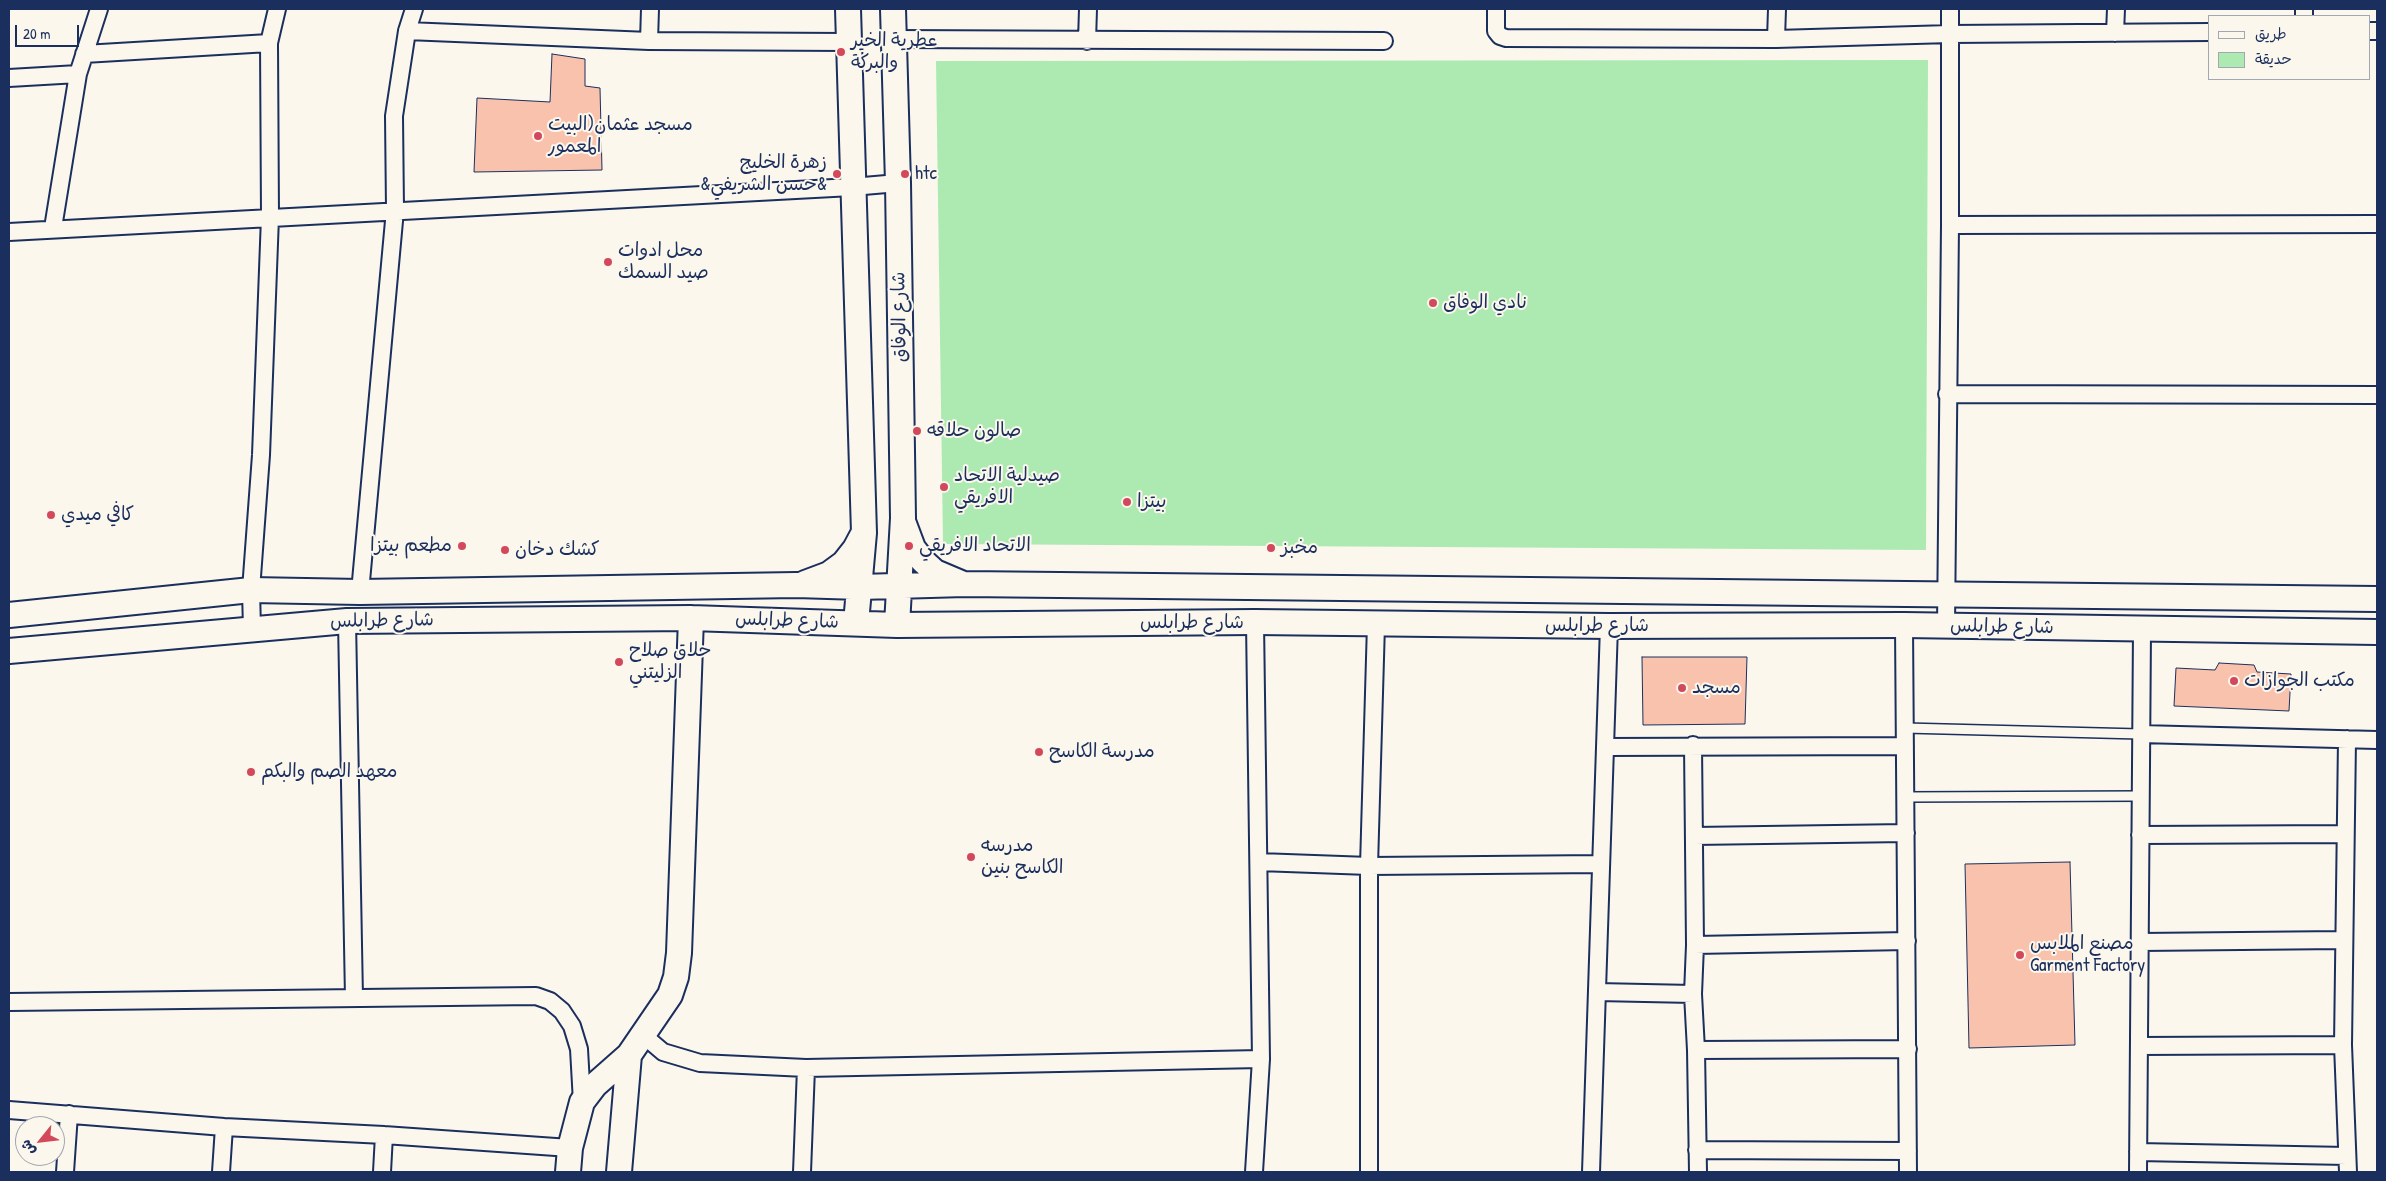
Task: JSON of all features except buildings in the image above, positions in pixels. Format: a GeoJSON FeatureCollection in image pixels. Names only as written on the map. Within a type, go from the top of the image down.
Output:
{"type":"FeatureCollection","features":[{"type":"Feature","properties":{"kind":"main road"},"geometry":{"type":"LineString","coordinates":[[848,9],[864,533],[856,623]]}},
{"type":"Feature","properties":{"kind":"main road","name":"شارع الوفاق"},"geometry":{"type":"LineString","coordinates":[[892,9],[898,182],[903,518],[897,625]]}},
{"type":"Feature","properties":{"kind":"main road"},"geometry":{"type":"LineString","coordinates":[[903,518],[906,533],[913,548],[923,561],[935,572],[965,584]]}},
{"type":"Feature","properties":{"kind":"main road"},"geometry":{"type":"LineString","coordinates":[[796,585],[813,581],[829,574],[844,563],[864,533]]}},
{"type":"Feature","properties":{"kind":"main road","name":"شارع طرابلس"},"geometry":{"type":"LineString","coordinates":[[9,614],[251,590],[360,592],[796,585],[860,587],[965,584],[1945,596],[2377,599]]}},
{"type":"Feature","properties":{"kind":"main road"},"geometry":{"type":"LineString","coordinates":[[568,1172],[570,1148],[582,1102],[595,1085],[629,1055],[670,995],[676,977],[679,953],[691,618]]}},
{"type":"Feature","properties":{"kind":"main road","name":"شارع طرابلس"},"geometry":{"type":"LineString","coordinates":[[9,651],[347,621],[691,618],[897,625],[1255,622],[1608,626],[1904,625],[2377,632]]}},
{"type":"Feature","properties":{"kind":"main road"},"geometry":{"type":"LineString","coordinates":[[619,1172],[629,1055]]}},
{"type":"Feature","properties":{"kind":"street"},"geometry":{"type":"LineString","coordinates":[[53,228],[78,74],[99,9]]}},
{"type":"Feature","properties":{"kind":"street"},"geometry":{"type":"LineString","coordinates":[[252,629],[251,590],[261,455],[270,217],[269,43],[277,9]]}},
{"type":"Feature","properties":{"kind":"street"},"geometry":{"type":"LineString","coordinates":[[360,592],[395,210],[394,116],[407,31],[414,9]]}},
{"type":"Feature","properties":{"kind":"street"},"geometry":{"type":"LineString","coordinates":[[649,40],[650,9]]}},
{"type":"Feature","properties":{"kind":"street"},"geometry":{"type":"LineString","coordinates":[[1087,41],[1088,9]]}},
{"type":"Feature","properties":{"kind":"street"},"geometry":{"type":"LineString","coordinates":[[1496,9],[1496,31],[1500,36],[1506,38],[1776,39],[1950,34],[2208,32]]}},
{"type":"Feature","properties":{"kind":"street"},"geometry":{"type":"LineString","coordinates":[[1776,9],[1776,39]]}},
{"type":"Feature","properties":{"kind":"street"},"geometry":{"type":"LineString","coordinates":[[1946,626],[1950,9]]}},
{"type":"Feature","properties":{"kind":"street"},"geometry":{"type":"LineString","coordinates":[[2115,33],[2116,9]]}},
{"type":"Feature","properties":{"kind":"street"},"geometry":{"type":"LineString","coordinates":[[407,31],[649,40],[848,42]]}},
{"type":"Feature","properties":{"kind":"street"},"geometry":{"type":"LineString","coordinates":[[893,39],[1384,41]]}},
{"type":"Feature","properties":{"kind":"street"},"geometry":{"type":"LineString","coordinates":[[84,54],[269,43]]}},
{"type":"Feature","properties":{"kind":"street"},"geometry":{"type":"LineString","coordinates":[[9,78],[78,74]]}},
{"type":"Feature","properties":{"kind":"street"},"geometry":{"type":"LineString","coordinates":[[9,232],[53,228],[852,187],[898,182]]}},
{"type":"Feature","properties":{"kind":"street"},"geometry":{"type":"LineString","coordinates":[[1950,225],[2377,224]]}},
{"type":"Feature","properties":{"kind":"street"},"geometry":{"type":"LineString","coordinates":[[1947,394],[2377,395]]}},
{"type":"Feature","properties":{"kind":"street"},"geometry":{"type":"LineString","coordinates":[[347,621],[354,998]]}},
{"type":"Feature","properties":{"kind":"street"},"geometry":{"type":"LineString","coordinates":[[1254,1172],[1261,1059],[1255,622]]}},
{"type":"Feature","properties":{"kind":"street"},"geometry":{"type":"LineString","coordinates":[[1369,1172],[1370,866],[1376,624]]}},
{"type":"Feature","properties":{"kind":"street"},"geometry":{"type":"LineString","coordinates":[[1904,625],[1908,1172]]}},
{"type":"Feature","properties":{"kind":"street"},"geometry":{"type":"LineString","coordinates":[[1592,1172],[1608,626]]}},
{"type":"Feature","properties":{"kind":"street"},"geometry":{"type":"LineString","coordinates":[[2138,1172],[2142,630]]}},
{"type":"Feature","properties":{"kind":"street"},"geometry":{"type":"LineString","coordinates":[[2140,734],[2377,740]]}},
{"type":"Feature","properties":{"kind":"street"},"geometry":{"type":"LineString","coordinates":[[2138,1152],[2347,1164],[2342,1045],[2342,940],[2347,739]]}},
{"type":"Feature","properties":{"kind":"street"},"geometry":{"type":"LineString","coordinates":[[1605,747],[1693,745],[1905,746]]}},
{"type":"Feature","properties":{"kind":"street"},"geometry":{"type":"LineString","coordinates":[[1693,745],[1695,945],[1693,994],[1698,1172]]}},
{"type":"Feature","properties":{"kind":"street"},"geometry":{"type":"LineString","coordinates":[[1694,836],[1906,833]]}},
{"type":"Feature","properties":{"kind":"street"},"geometry":{"type":"LineString","coordinates":[[2140,835],[2345,834]]}},
{"type":"Feature","properties":{"kind":"street"},"geometry":{"type":"LineString","coordinates":[[1259,862],[1370,866],[1601,864]]}},
{"type":"Feature","properties":{"kind":"street"},"geometry":{"type":"LineString","coordinates":[[2140,942],[2342,940]]}},
{"type":"Feature","properties":{"kind":"street"},"geometry":{"type":"LineString","coordinates":[[1695,945],[1906,941]]}},
{"type":"Feature","properties":{"kind":"street"},"geometry":{"type":"LineString","coordinates":[[1597,992],[1693,994]]}},
{"type":"Feature","properties":{"kind":"street"},"geometry":{"type":"LineString","coordinates":[[9,1002],[536,996],[550,1001],[562,1011],[572,1026],[579,1049],[582,1102]]}},
{"type":"Feature","properties":{"kind":"street"},"geometry":{"type":"LineString","coordinates":[[643,1035],[663,1052],[700,1063],[806,1068],[1261,1059]]}},
{"type":"Feature","properties":{"kind":"street"},"geometry":{"type":"LineString","coordinates":[[2139,1046],[2342,1045]]}},
{"type":"Feature","properties":{"kind":"street"},"geometry":{"type":"LineString","coordinates":[[1696,1050],[1908,1049]]}},
{"type":"Feature","properties":{"kind":"street"},"geometry":{"type":"LineString","coordinates":[[802,1172],[806,1068]]}},
{"type":"Feature","properties":{"kind":"street"},"geometry":{"type":"LineString","coordinates":[[9,1110],[224,1127],[384,1135],[570,1148]]}},
{"type":"Feature","properties":{"kind":"street"},"geometry":{"type":"LineString","coordinates":[[65,1172],[69,1114]]}},
{"type":"Feature","properties":{"kind":"street"},"geometry":{"type":"LineString","coordinates":[[221,1172],[224,1127]]}},
{"type":"Feature","properties":{"kind":"street"},"geometry":{"type":"LineString","coordinates":[[382,1172],[384,1135]]}},
{"type":"Feature","properties":{"kind":"street"},"geometry":{"type":"LineString","coordinates":[[1697,1150],[1908,1151]]}},
{"type":"Feature","properties":{"kind":"lane"},"geometry":{"type":"LineString","coordinates":[[1905,728],[2140,734]]}},
{"type":"Feature","properties":{"kind":"lane"},"geometry":{"type":"LineString","coordinates":[[1906,797],[2140,796]]}},
{"type":"Feature","properties":{"kind":"green space","name":"نادي الوفاق"},"geometry":{"type":"Polygon","coordinates":[[[1928,60],[1926,550],[943,544],[936,61],[1928,60]]]}},
{"type":"Feature","properties":{"kind":"place","name":"عطرية الخير والبركة"},"geometry":{"type":"Point","coordinates":[841,52]}},
{"type":"Feature","properties":{"kind":"place","name":"مسجد عثمان(البيت المعمور"},"geometry":{"type":"Point","coordinates":[538,136]}},
{"type":"Feature","properties":{"kind":"place","name":"زهرة الخليج &حسن الشريفي&"},"geometry":{"type":"Point","coordinates":[837,174]}},
{"type":"Feature","properties":{"kind":"place","name":"htc"},"geometry":{"type":"Point","coordinates":[905,174]}},
{"type":"Feature","properties":{"kind":"place","name":"محل ادوات صيد السمك"},"geometry":{"type":"Point","coordinates":[608,262]}},
{"type":"Feature","properties":{"kind":"place","name":"نادي الوفاق"},"geometry":{"type":"Point","coordinates":[1433,303]}},
{"type":"Feature","properties":{"kind":"place","name":"صالون حلاقه"},"geometry":{"type":"Point","coordinates":[917,431]}},
{"type":"Feature","properties":{"kind":"place","name":"صيدلية الاتحاد الافريقي"},"geometry":{"type":"Point","coordinates":[944,487]}},
{"type":"Feature","properties":{"kind":"place","name":"بيتزا"},"geometry":{"type":"Point","coordinates":[1127,502]}},
{"type":"Feature","properties":{"kind":"place","name":"كافي ميدي"},"geometry":{"type":"Point","coordinates":[51,515]}},
{"type":"Feature","properties":{"kind":"place","name":"مطعم بيتزا"},"geometry":{"type":"Point","coordinates":[462,546]}},
{"type":"Feature","properties":{"kind":"place","name":"الاتحاد الافريقي"},"geometry":{"type":"Point","coordinates":[909,546]}},
{"type":"Feature","properties":{"kind":"place","name":"مخبز"},"geometry":{"type":"Point","coordinates":[1271,548]}},
{"type":"Feature","properties":{"kind":"place","name":"كشك دخان"},"geometry":{"type":"Point","coordinates":[505,550]}},
{"type":"Feature","properties":{"kind":"place","name":"حلاق صلاح الزليتني"},"geometry":{"type":"Point","coordinates":[619,662]}},
{"type":"Feature","properties":{"kind":"place","name":"مكتب الجوازات"},"geometry":{"type":"Point","coordinates":[2234,681]}},
{"type":"Feature","properties":{"kind":"place","name":"مسجد"},"geometry":{"type":"Point","coordinates":[1682,688]}},
{"type":"Feature","properties":{"kind":"place","name":"مدرسة الكاسح"},"geometry":{"type":"Point","coordinates":[1039,752]}},
{"type":"Feature","properties":{"kind":"place","name":"معهد الصم والبكم"},"geometry":{"type":"Point","coordinates":[251,772]}},
{"type":"Feature","properties":{"kind":"place","name":"مدرسه الكاسح بنين"},"geometry":{"type":"Point","coordinates":[971,857]}},
{"type":"Feature","properties":{"kind":"place","name":"مصنع الملابس Garment Factory"},"geometry":{"type":"Point","coordinates":[2020,955]}}]}
